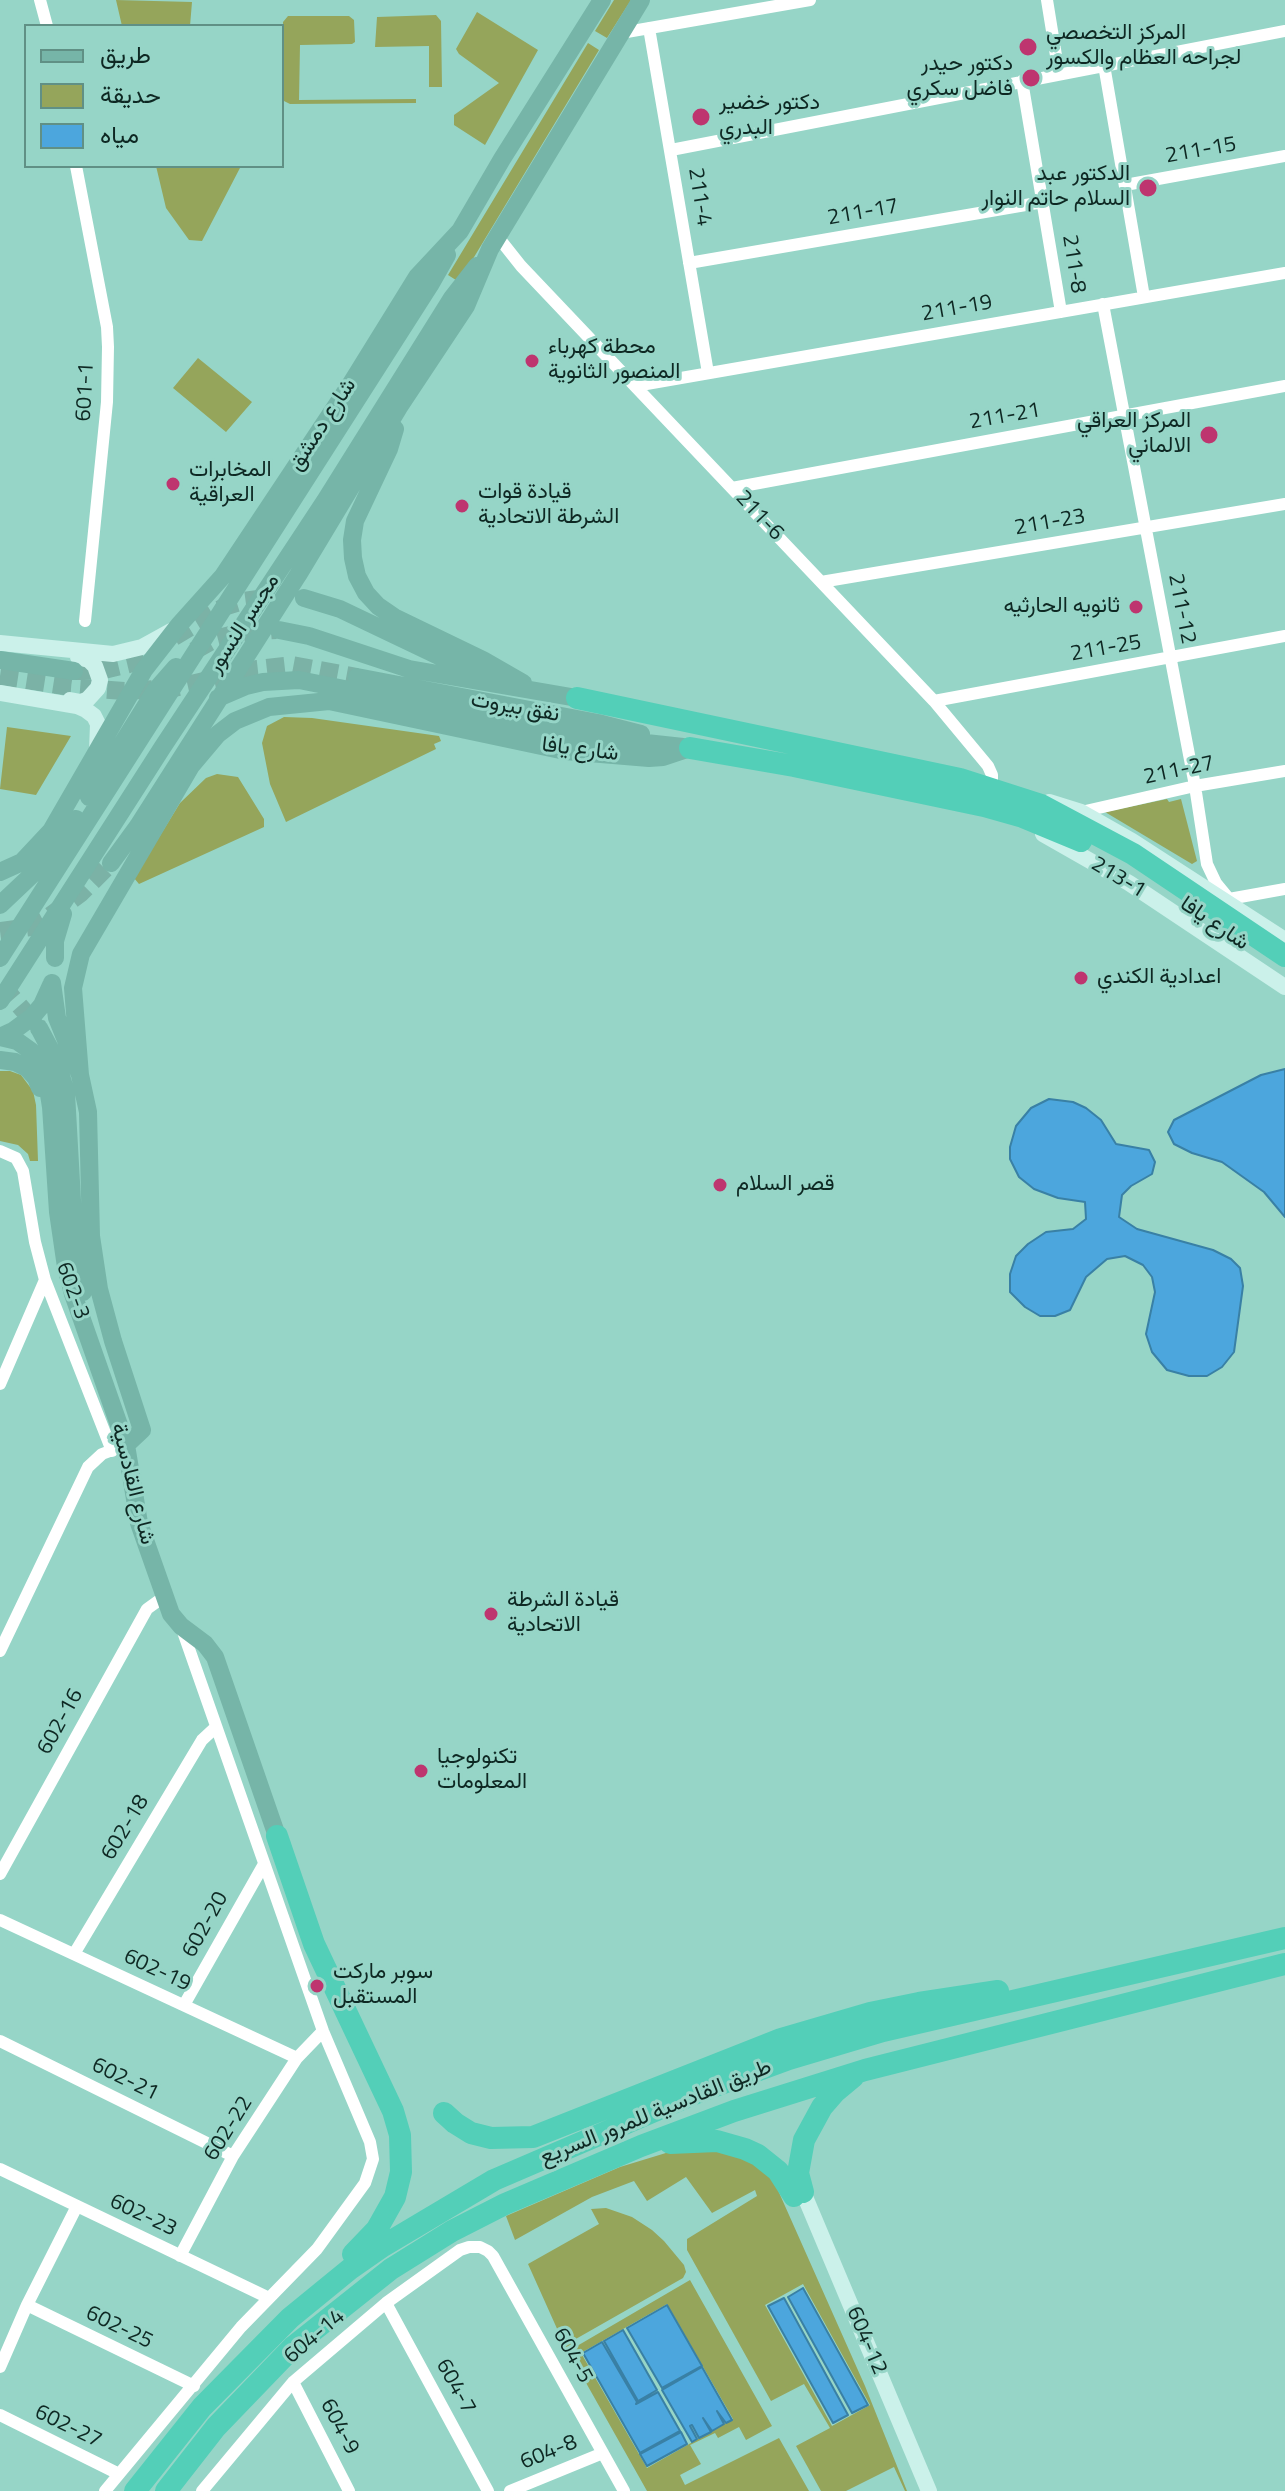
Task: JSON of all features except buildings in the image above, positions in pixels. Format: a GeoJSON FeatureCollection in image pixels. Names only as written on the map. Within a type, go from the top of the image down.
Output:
{"type":"FeatureCollection","features":[{"type":"Feature","properties":{"kind":"highway","name":"شارع يافا"},"geometry":{"type":"LineString","coordinates":[[577,698],[926,772],[993,795],[1023,817],[1095,848],[1132,869],[1285,972]]}},
{"type":"Feature","properties":{"kind":"highway","name":"شارع يافا"},"geometry":{"type":"LineString","coordinates":[[681,747],[1041,805],[1133,854],[1285,956]]}},
{"type":"Feature","properties":{"kind":"highway"},"geometry":{"type":"LineString","coordinates":[[277,1836],[306,1923],[393,2111],[402,2147],[399,2185],[384,2219],[369,2239],[330,2274],[318,2294]]}},
{"type":"Feature","properties":{"kind":"highway","name":"طريق القادسية للمرور السريع"},"geometry":{"type":"LineString","coordinates":[[135,2491],[202,2407],[264,2343],[318,2294],[383,2246],[494,2180],[699,2092],[789,2059],[883,2031],[1285,1938]]}},
{"type":"Feature","properties":{"kind":"highway","name":"طريق القادسية للمرور السريع"},"geometry":{"type":"LineString","coordinates":[[166,2491],[216,2427],[294,2346],[391,2269],[452,2231],[505,2204],[641,2146],[734,2111],[865,2070],[1285,1964]]}},
{"type":"Feature","properties":{"kind":"highway"},"geometry":{"type":"LineString","coordinates":[[444,2113],[471,2133],[509,2139],[533,2137],[781,2039],[870,2013],[1004,1990],[1019,1992],[1026,1997]]}},
{"type":"Feature","properties":{"kind":"highway"},"geometry":{"type":"LineString","coordinates":[[798,2194],[799,2164],[804,2140],[812,2123],[835,2092],[865,2070]]}},
{"type":"Feature","properties":{"kind":"highway"},"geometry":{"type":"LineString","coordinates":[[641,2146],[703,2140],[731,2144],[770,2163],[798,2194]]}},
{"type":"Feature","properties":{"kind":"main road","name":"شارع دمشق"},"geometry":{"type":"LineString","coordinates":[[4,871],[32,854],[66,826],[96,754],[144,670],[223,576],[417,277],[460,231],[602,0]]}},
{"type":"Feature","properties":{"kind":"main road"},"geometry":{"type":"LineString","coordinates":[[111,863],[138,826],[298,575],[399,407],[466,306],[494,243],[641,0]]}},
{"type":"Feature","properties":{"kind":"main road","name":"مجسر النسور"},"geometry":{"type":"LineString","coordinates":[[0,958],[430,285],[460,231]]}},
{"type":"Feature","properties":{"kind":"main road","name":"مجسر النسور"},"geometry":{"type":"LineString","coordinates":[[0,1001],[325,501],[452,298],[494,243]]}},
{"type":"Feature","properties":{"kind":"main road"},"geometry":{"type":"LineString","coordinates":[[399,407],[389,449],[355,521],[352,540],[357,576],[366,593],[394,617],[523,683]]}},
{"type":"Feature","properties":{"kind":"main road","name":"نفق بيروت"},"geometry":{"type":"LineString","coordinates":[[304,598],[340,609],[449,661],[577,698]]}},
{"type":"Feature","properties":{"kind":"main road"},"geometry":{"type":"LineString","coordinates":[[0,643],[98,654],[128,652],[156,640],[179,625]]}},
{"type":"Feature","properties":{"kind":"main road","name":"شارع يافا"},"geometry":{"type":"LineString","coordinates":[[279,630],[309,636],[409,669],[577,698]]}},
{"type":"Feature","properties":{"kind":"main road"},"geometry":{"type":"LineString","coordinates":[[5,1036],[42,1005],[52,983],[58,929],[70,899],[175,738],[211,689],[256,638]]}},
{"type":"Feature","properties":{"kind":"main road"},"geometry":{"type":"LineString","coordinates":[[40,699],[81,702],[98,688],[99,672],[89,660],[60,651]]}},
{"type":"Feature","properties":{"kind":"main road"},"geometry":{"type":"LineString","coordinates":[[0,660],[74,671]]}},
{"type":"Feature","properties":{"kind":"main road"},"geometry":{"type":"LineString","coordinates":[[55,958],[46,932],[28,918],[0,907],[27,880],[155,691],[176,667]]}},
{"type":"Feature","properties":{"kind":"main road","name":"نفق بيروت"},"geometry":{"type":"LineString","coordinates":[[357,677],[598,723],[681,747]]}},
{"type":"Feature","properties":{"kind":"main road"},"geometry":{"type":"LineString","coordinates":[[162,748],[214,700],[263,682],[299,680],[581,736],[681,747]]}},
{"type":"Feature","properties":{"kind":"main road"},"geometry":{"type":"LineString","coordinates":[[206,719],[233,701],[261,692],[291,693],[329,701]]}},
{"type":"Feature","properties":{"kind":"main road"},"geometry":{"type":"LineString","coordinates":[[0,693],[77,706],[94,716],[99,734],[96,754]]}},
{"type":"Feature","properties":{"kind":"main road","name":"شارع يافا"},"geometry":{"type":"LineString","coordinates":[[80,1075],[73,988],[81,954],[191,766],[218,734],[252,713],[288,703],[329,701],[565,751],[649,758],[663,757],[681,747]]}},
{"type":"Feature","properties":{"kind":"main road"},"geometry":{"type":"LineString","coordinates":[[993,795],[1062,805],[1081,812],[1235,905],[1285,940]]}},
{"type":"Feature","properties":{"kind":"main road","name":"213-1"},"geometry":{"type":"LineString","coordinates":[[993,795],[1033,829],[1129,883],[1285,987]]}},
{"type":"Feature","properties":{"kind":"main road"},"geometry":{"type":"LineString","coordinates":[[0,896],[27,880],[66,826]]}},
{"type":"Feature","properties":{"kind":"main road"},"geometry":{"type":"LineString","coordinates":[[4,871],[24,864],[45,851]]}},
{"type":"Feature","properties":{"kind":"main road"},"geometry":{"type":"LineString","coordinates":[[0,916],[28,918]]}},
{"type":"Feature","properties":{"kind":"main road","name":"شارع القادسية"},"geometry":{"type":"LineString","coordinates":[[52,983],[57,1018],[80,1075],[89,1131],[90,1209],[96,1276],[105,1315],[142,1430],[119,1448]]}},
{"type":"Feature","properties":{"kind":"main road"},"geometry":{"type":"LineString","coordinates":[[39,1028],[57,1062],[66,1093],[76,1248],[92,1346]]}},
{"type":"Feature","properties":{"kind":"main road","name":"شارع القادسية"},"geometry":{"type":"LineString","coordinates":[[5,1036],[25,1046],[37,1058],[50,1094],[58,1212],[66,1267],[92,1346],[139,1523],[171,1614],[215,1657],[277,1836]]}},
{"type":"Feature","properties":{"kind":"main road"},"geometry":{"type":"LineString","coordinates":[[0,1060],[15,1062],[27,1068],[36,1078],[51,1121]]}},
{"type":"Feature","properties":{"kind":"main road","name":"604-12"},"geometry":{"type":"LineString","coordinates":[[798,2194],[919,2491]]}},
{"type":"Feature","properties":{"kind":"main road","name":"604-12"},"geometry":{"type":"LineString","coordinates":[[798,2194],[929,2491]]}},
{"type":"Feature","properties":{"kind":"street"},"geometry":{"type":"LineString","coordinates":[[40,0],[46,24]]}},
{"type":"Feature","properties":{"kind":"street"},"geometry":{"type":"LineString","coordinates":[[621,33],[810,0]]}},
{"type":"Feature","properties":{"kind":"street"},"geometry":{"type":"LineString","coordinates":[[1047,0],[1059,74]]}},
{"type":"Feature","properties":{"kind":"street","name":"211-4"},"geometry":{"type":"LineString","coordinates":[[649,28],[708,373]]}},
{"type":"Feature","properties":{"kind":"street"},"geometry":{"type":"LineString","coordinates":[[671,150],[1285,31]]}},
{"type":"Feature","properties":{"kind":"street"},"geometry":{"type":"LineString","coordinates":[[1104,65],[1144,297]]}},
{"type":"Feature","properties":{"kind":"street","name":"211-8"},"geometry":{"type":"LineString","coordinates":[[1022,81],[1061,312]]}},
{"type":"Feature","properties":{"kind":"street","name":"211-15"},"geometry":{"type":"LineString","coordinates":[[1125,185],[1285,156]]}},
{"type":"Feature","properties":{"kind":"street","name":"601-1"},"geometry":{"type":"LineString","coordinates":[[76,168],[107,327],[108,347],[107,402],[85,621]]}},
{"type":"Feature","properties":{"kind":"street","name":"211-17"},"geometry":{"type":"LineString","coordinates":[[689,263],[1043,202]]}},
{"type":"Feature","properties":{"kind":"street","name":"211-6"},"geometry":{"type":"LineString","coordinates":[[494,243],[521,266],[934,701],[988,766],[992,775],[993,795]]}},
{"type":"Feature","properties":{"kind":"street","name":"211-19"},"geometry":{"type":"LineString","coordinates":[[635,386],[1285,273]]}},
{"type":"Feature","properties":{"kind":"street","name":"211-12"},"geometry":{"type":"LineString","coordinates":[[1103,304],[1195,786],[1207,864],[1216,883],[1235,905]]}},
{"type":"Feature","properties":{"kind":"street","name":"211-21"},"geometry":{"type":"LineString","coordinates":[[732,488],[1285,386]]}},
{"type":"Feature","properties":{"kind":"street","name":"211-23"},"geometry":{"type":"LineString","coordinates":[[821,582],[1285,504]]}},
{"type":"Feature","properties":{"kind":"street","name":"211-25"},"geometry":{"type":"LineString","coordinates":[[934,701],[1285,636]]}},
{"type":"Feature","properties":{"kind":"street","name":"211-27"},"geometry":{"type":"LineString","coordinates":[[1081,812],[1195,786],[1285,771]]}},
{"type":"Feature","properties":{"kind":"street"},"geometry":{"type":"LineString","coordinates":[[1235,905],[1285,889]]}},
{"type":"Feature","properties":{"kind":"street","name":"602-3"},"geometry":{"type":"LineString","coordinates":[[0,1151],[16,1158],[23,1171],[45,1280],[119,1448]]}},
{"type":"Feature","properties":{"kind":"street"},"geometry":{"type":"LineString","coordinates":[[0,1384],[45,1280]]}},
{"type":"Feature","properties":{"kind":"street"},"geometry":{"type":"LineString","coordinates":[[0,1651],[88,1467],[102,1454],[119,1448]]}},
{"type":"Feature","properties":{"kind":"street","name":"602-16"},"geometry":{"type":"LineString","coordinates":[[0,1874],[147,1609],[165,1596]]}},
{"type":"Feature","properties":{"kind":"street"},"geometry":{"type":"LineString","coordinates":[[105,2491],[241,2327],[317,2249],[365,2183],[372,2168],[370,2142],[323,2031],[181,1626]]}},
{"type":"Feature","properties":{"kind":"street","name":"602-18"},"geometry":{"type":"LineString","coordinates":[[74,1954],[202,1740],[216,1727]]}},
{"type":"Feature","properties":{"kind":"street","name":"602-20"},"geometry":{"type":"LineString","coordinates":[[184,2005],[264,1864]]}},
{"type":"Feature","properties":{"kind":"street","name":"602-19"},"geometry":{"type":"LineString","coordinates":[[0,1920],[297,2058]]}},
{"type":"Feature","properties":{"kind":"street","name":"602-22"},"geometry":{"type":"LineString","coordinates":[[180,2256],[233,2156],[297,2058],[323,2031]]}},
{"type":"Feature","properties":{"kind":"street","name":"602-21"},"geometry":{"type":"LineString","coordinates":[[0,2041],[233,2156]]}},
{"type":"Feature","properties":{"kind":"street","name":"602-23"},"geometry":{"type":"LineString","coordinates":[[0,2169],[269,2298]]}},
{"type":"Feature","properties":{"kind":"street"},"geometry":{"type":"LineString","coordinates":[[0,2367],[77,2206]]}},
{"type":"Feature","properties":{"kind":"street","name":"604-14"},"geometry":{"type":"LineString","coordinates":[[202,2491],[214,2485],[293,2382],[386,2303],[460,2250],[480,2247]]}},
{"type":"Feature","properties":{"kind":"street","name":"604-5"},"geometry":{"type":"LineString","coordinates":[[480,2247],[493,2256],[624,2491]]}},
{"type":"Feature","properties":{"kind":"street","name":"604-7"},"geometry":{"type":"LineString","coordinates":[[386,2303],[488,2491]]}},
{"type":"Feature","properties":{"kind":"street","name":"602-25"},"geometry":{"type":"LineString","coordinates":[[27,2305],[194,2386]]}},
{"type":"Feature","properties":{"kind":"street","name":"604-9"},"geometry":{"type":"LineString","coordinates":[[293,2382],[349,2491]]}},
{"type":"Feature","properties":{"kind":"street","name":"602-27"},"geometry":{"type":"LineString","coordinates":[[0,2415],[119,2474]]}},
{"type":"Feature","properties":{"kind":"street","name":"604-8"},"geometry":{"type":"LineString","coordinates":[[510,2491],[603,2453]]}},
{"type":"Feature","properties":{"kind":"green space"},"geometry":{"type":"Polygon","coordinates":[[[116,0],[192,2],[190,24],[122,24],[116,0]]]}},
{"type":"Feature","properties":{"kind":"green space"},"geometry":{"type":"Polygon","coordinates":[[[614,0],[631,0],[607,38],[595,31],[614,0]]]}},
{"type":"Feature","properties":{"kind":"green space"},"geometry":{"type":"Polygon","coordinates":[[[477,12],[538,50],[485,145],[454,125],[454,115],[499,83],[456,49],[477,12]]]}},
{"type":"Feature","properties":{"kind":"green space"},"geometry":{"type":"Polygon","coordinates":[[[436,15],[441,21],[442,87],[429,87],[429,46],[375,47],[377,17],[436,15]]]}},
{"type":"Feature","properties":{"kind":"green space"},"geometry":{"type":"Polygon","coordinates":[[[288,16],[349,16],[354,20],[355,42],[352,44],[300,45],[299,100],[416,99],[416,103],[290,104],[284,101],[283,22],[288,16]]]}},
{"type":"Feature","properties":{"kind":"green space"},"geometry":{"type":"Polygon","coordinates":[[[588,43],[599,50],[459,282],[448,275],[588,43]]]}},
{"type":"Feature","properties":{"kind":"green space"},"geometry":{"type":"Polygon","coordinates":[[[156,168],[240,168],[202,241],[189,240],[166,208],[156,168]]]}},
{"type":"Feature","properties":{"kind":"green space"},"geometry":{"type":"Polygon","coordinates":[[[198,358],[252,402],[226,432],[173,388],[198,358]]]}},
{"type":"Feature","properties":{"kind":"green space"},"geometry":{"type":"Polygon","coordinates":[[[284,717],[312,718],[439,736],[441,741],[434,744],[436,749],[286,822],[270,784],[262,743],[267,726],[284,717]]]}},
{"type":"Feature","properties":{"kind":"green space"},"geometry":{"type":"Polygon","coordinates":[[[7,727],[71,736],[36,795],[0,789],[7,727]]]}},
{"type":"Feature","properties":{"kind":"green space"},"geometry":{"type":"Polygon","coordinates":[[[217,774],[238,777],[264,819],[264,827],[139,884],[134,878],[180,803],[206,778],[217,774]]]}},
{"type":"Feature","properties":{"kind":"green space"},"geometry":{"type":"Polygon","coordinates":[[[1167,799],[1169,802],[1181,799],[1197,861],[1192,864],[1105,812],[1167,799]]]}},
{"type":"Feature","properties":{"kind":"green space"},"geometry":{"type":"Polygon","coordinates":[[[0,1071],[21,1075],[33,1091],[38,1161],[30,1161],[28,1154],[18,1145],[0,1141],[0,1071]]]}},
{"type":"Feature","properties":{"kind":"green space"},"geometry":{"type":"Polygon","coordinates":[[[708,2146],[742,2155],[773,2179],[865,2386],[907,2491],[894,2467],[846,2491],[821,2491],[796,2446],[830,2428],[804,2384],[771,2401],[687,2250],[687,2239],[757,2196],[755,2190],[712,2213],[686,2177],[647,2201],[634,2181],[592,2197],[515,2240],[506,2216],[620,2167],[679,2149],[708,2146]],[[803,2284],[765,2305],[832,2426],[870,2405],[803,2284]]]}},
{"type":"Feature","properties":{"kind":"green space"},"geometry":{"type":"Polygon","coordinates":[[[606,2208],[632,2217],[652,2230],[684,2265],[686,2272],[683,2278],[574,2340],[577,2346],[690,2280],[772,2426],[746,2440],[739,2427],[718,2438],[715,2433],[690,2445],[701,2464],[680,2475],[685,2485],[779,2438],[809,2491],[647,2491],[563,2342],[528,2264],[599,2224],[591,2209],[606,2208]],[[667,2304],[581,2353],[647,2468],[733,2419],[667,2304]]]}},
{"type":"Feature","properties":{"kind":"water"},"geometry":{"type":"Polygon","coordinates":[[[1285,1069],[1285,1217],[1264,1192],[1222,1162],[1174,1144],[1168,1132],[1174,1120],[1261,1075],[1285,1069]]]}},
{"type":"Feature","properties":{"kind":"water"},"geometry":{"type":"Polygon","coordinates":[[[1049,1099],[1073,1102],[1086,1108],[1101,1120],[1116,1144],[1149,1150],[1155,1162],[1152,1174],[1122,1195],[1119,1217],[1137,1229],[1213,1250],[1231,1259],[1240,1268],[1243,1286],[1234,1352],[1222,1367],[1207,1376],[1189,1376],[1167,1370],[1152,1352],[1146,1334],[1155,1292],[1152,1277],[1143,1265],[1125,1256],[1107,1259],[1086,1277],[1070,1310],[1055,1316],[1040,1316],[1010,1292],[1010,1274],[1016,1256],[1028,1244],[1046,1232],[1073,1229],[1086,1219],[1085,1202],[1058,1198],[1034,1189],[1019,1177],[1010,1159],[1016,1126],[1031,1108],[1049,1099]]]}},
{"type":"Feature","properties":{"kind":"water"},"geometry":{"type":"Polygon","coordinates":[[[803,2288],[868,2405],[852,2413],[788,2297],[803,2288]]]}},
{"type":"Feature","properties":{"kind":"water"},"geometry":{"type":"Polygon","coordinates":[[[784,2298],[848,2415],[833,2423],[768,2306],[784,2298]]]}},
{"type":"Feature","properties":{"kind":"water"},"geometry":{"type":"Polygon","coordinates":[[[667,2305],[702,2366],[662,2388],[627,2328],[667,2305]]]}},
{"type":"Feature","properties":{"kind":"water"},"geometry":{"type":"Polygon","coordinates":[[[623,2330],[657,2390],[638,2401],[604,2341],[623,2330]]]}},
{"type":"Feature","properties":{"kind":"water"},"geometry":{"type":"Polygon","coordinates":[[[602,2342],[636,2404],[658,2392],[680,2431],[640,2453],[583,2353],[602,2342]]]}},
{"type":"Feature","properties":{"kind":"water"},"geometry":{"type":"Polygon","coordinates":[[[702,2367],[732,2420],[726,2423],[717,2411],[724,2424],[712,2431],[703,2418],[711,2432],[699,2438],[690,2426],[697,2439],[692,2442],[662,2390],[702,2367]]]}},
{"type":"Feature","properties":{"kind":"water"},"geometry":{"type":"Polygon","coordinates":[[[681,2432],[687,2444],[647,2466],[640,2454],[681,2432]]]}},
{"type":"Feature","properties":{"kind":"tunnel"},"geometry":{"type":"LineString","coordinates":[[74,671],[104,670],[129,664],[224,607],[273,597]]}},
{"type":"Feature","properties":{"kind":"tunnel"},"geometry":{"type":"LineString","coordinates":[[194,651],[215,639],[238,633],[276,630]]}},
{"type":"Feature","properties":{"kind":"tunnel"},"geometry":{"type":"LineString","coordinates":[[0,676],[124,691],[174,688],[257,669],[292,665],[357,677]]}},
{"type":"Feature","properties":{"kind":"tunnel"},"geometry":{"type":"LineString","coordinates":[[0,931],[31,927],[46,919],[81,893],[111,863]]}},
{"type":"Feature","properties":{"kind":"tunnel"},"geometry":{"type":"LineString","coordinates":[[0,987],[39,1028]]}},
{"type":"Feature","properties":{"kind":"place","name":"المركز التخصصي لجراحه العظام والكسور"},"geometry":{"type":"Point","coordinates":[1028,47]}},
{"type":"Feature","properties":{"kind":"place","name":"دكتور حيدر فاضل سكري"},"geometry":{"type":"Point","coordinates":[1031,78]}},
{"type":"Feature","properties":{"kind":"place","name":"دكتور خضير البدري"},"geometry":{"type":"Point","coordinates":[701,117]}},
{"type":"Feature","properties":{"kind":"place","name":"الدكتور عبد السلام حاتم النوار"},"geometry":{"type":"Point","coordinates":[1148,188]}},
{"type":"Feature","properties":{"kind":"place","name":"محطة كهرباء المنصور الثانوية"},"geometry":{"type":"Point","coordinates":[532,361]}},
{"type":"Feature","properties":{"kind":"place","name":"المركز العراقي الالماني"},"geometry":{"type":"Point","coordinates":[1209,435]}},
{"type":"Feature","properties":{"kind":"place","name":"المخابرات العراقية"},"geometry":{"type":"Point","coordinates":[173,484]}},
{"type":"Feature","properties":{"kind":"place","name":"قيادة قوات الشرطة الاتحادية"},"geometry":{"type":"Point","coordinates":[462,506]}},
{"type":"Feature","properties":{"kind":"place","name":"ثانويه الحارثيه"},"geometry":{"type":"Point","coordinates":[1136,607]}},
{"type":"Feature","properties":{"kind":"place","name":"اعدادية الكندي"},"geometry":{"type":"Point","coordinates":[1081,978]}},
{"type":"Feature","properties":{"kind":"place","name":"قصر السلام"},"geometry":{"type":"Point","coordinates":[720,1185]}},
{"type":"Feature","properties":{"kind":"place","name":"قيادة الشرطة الاتحادية"},"geometry":{"type":"Point","coordinates":[491,1614]}},
{"type":"Feature","properties":{"kind":"place","name":"تكنولوجيا المعلومات"},"geometry":{"type":"Point","coordinates":[421,1771]}},
{"type":"Feature","properties":{"kind":"place","name":"سوبر ماركت المستقبل"},"geometry":{"type":"Point","coordinates":[317,1986]}}]}
